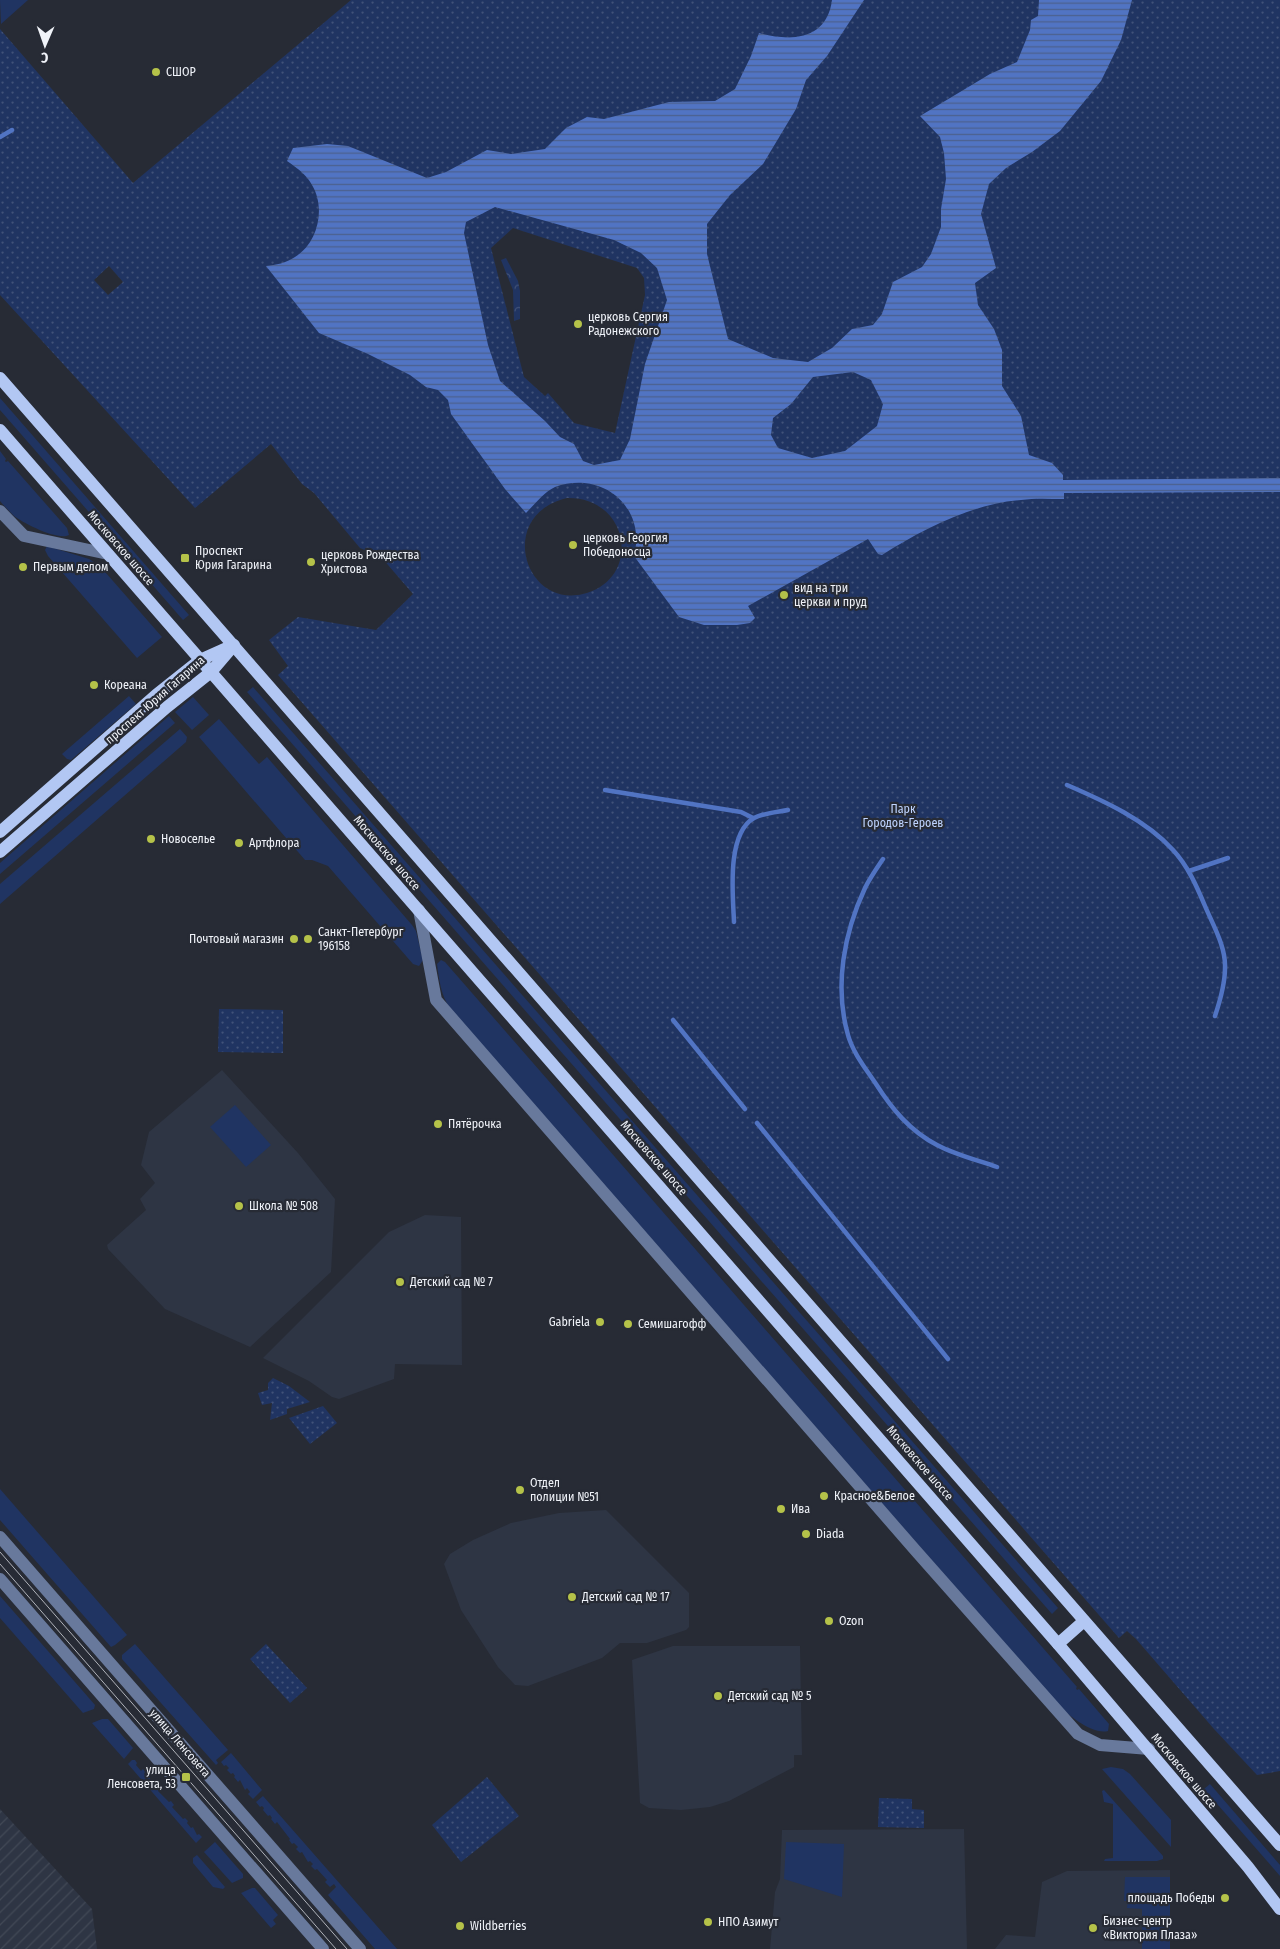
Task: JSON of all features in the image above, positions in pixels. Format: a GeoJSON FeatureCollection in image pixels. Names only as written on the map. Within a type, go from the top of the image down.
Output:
{"type":"FeatureCollection","features":[{"type":"Feature","properties":{"kind":"main road","name":"Московское шоссе"},"geometry":{"type":"LineString","coordinates":[[0,378],[1280,1845]]}},
{"type":"Feature","properties":{"kind":"main road","name":"Московское шоссе"},"geometry":{"type":"LineString","coordinates":[[0,430],[1149,1749],[1186,1796],[1248,1867],[1280,1909]]}},
{"type":"Feature","properties":{"kind":"main road","name":"проспект Юрия Гагарина"},"geometry":{"type":"LineString","coordinates":[[0,832],[156,695],[200,660],[234,645]]}},
{"type":"Feature","properties":{"kind":"main road","name":"проспект Юрия Гагарина"},"geometry":{"type":"LineString","coordinates":[[0,852],[167,707],[211,672],[234,645]]}},
{"type":"Feature","properties":{"kind":"main road"},"geometry":{"type":"LineString","coordinates":[[1058,1644],[1084,1621]]}},
{"type":"Feature","properties":{"kind":"street"},"geometry":{"type":"LineString","coordinates":[[0,511],[24,536],[108,554]]}},
{"type":"Feature","properties":{"kind":"street"},"geometry":{"type":"LineString","coordinates":[[419,910],[436,1000],[1078,1734],[1100,1746],[1149,1749]]}},
{"type":"Feature","properties":{"kind":"street","name":"улица Ленсовета"},"geometry":{"type":"LineString","coordinates":[[0,1537],[360,1949]]}},
{"type":"Feature","properties":{"kind":"street"},"geometry":{"type":"LineString","coordinates":[[0,1579],[324,1949]]}},
{"type":"Feature","properties":{"kind":"shaded area"},"geometry":{"type":"Polygon","coordinates":[[[832,0],[864,0],[827,56],[806,80],[796,109],[763,164],[730,195],[707,224],[707,254],[728,339],[773,358],[808,362],[832,348],[852,329],[873,325],[882,314],[893,282],[922,267],[931,254],[941,227],[941,209],[946,179],[944,153],[940,137],[920,116],[990,74],[1017,62],[1030,30],[1031,20],[1038,16],[1039,0],[1132,0],[1121,40],[1101,81],[1060,131],[1006,168],[989,184],[981,214],[996,268],[975,283],[978,305],[994,329],[1002,350],[1002,386],[1021,416],[1029,455],[1052,463],[1063,475],[1063,480],[1280,478],[1280,492],[1064,493],[1064,499],[1026,499],[985,506],[931,527],[882,555],[878,554],[868,539],[748,606],[755,618],[750,623],[704,625],[679,617],[634,556],[636,538],[634,522],[627,508],[617,497],[604,488],[589,484],[572,483],[551,489],[526,513],[505,489],[451,414],[448,400],[438,390],[426,387],[410,375],[319,333],[266,266],[288,261],[303,251],[314,234],[317,224],[318,204],[312,185],[304,174],[287,161],[293,148],[327,144],[348,146],[427,178],[446,172],[487,150],[511,154],[545,149],[566,128],[587,117],[604,119],[669,102],[715,101],[735,89],[751,56],[759,33],[783,37],[806,35],[823,23],[829,13],[832,0]],[[495,207],[466,222],[464,233],[488,345],[500,381],[560,437],[574,444],[583,461],[594,465],[620,460],[630,439],[645,364],[667,300],[657,268],[641,253],[614,240],[495,207]],[[853,372],[813,377],[791,404],[773,418],[771,435],[778,448],[812,458],[845,451],[877,426],[883,404],[871,380],[853,372]]]}},
{"type":"Feature","properties":{"kind":"shaded area","name":"Школа № 508"},"geometry":{"type":"Polygon","coordinates":[[[222,1070],[298,1153],[335,1199],[331,1272],[250,1347],[165,1309],[108,1249],[107,1245],[146,1210],[140,1199],[155,1183],[141,1165],[149,1132],[222,1070]]]}},
{"type":"Feature","properties":{"kind":"shaded area","name":"Детский сад № 7"},"geometry":{"type":"Polygon","coordinates":[[[425,1215],[461,1217],[462,1365],[395,1364],[394,1379],[339,1399],[332,1397],[309,1381],[263,1358],[389,1232],[425,1215]]]}},
{"type":"Feature","properties":{"kind":"shaded area","name":"Детский сад № 17"},"geometry":{"type":"Polygon","coordinates":[[[606,1510],[689,1593],[689,1627],[686,1630],[647,1643],[620,1643],[602,1658],[528,1686],[515,1685],[498,1667],[461,1610],[444,1564],[450,1554],[473,1540],[511,1523],[559,1513],[606,1510]]]}},
{"type":"Feature","properties":{"kind":"shaded area","name":"Детский сад № 5"},"geometry":{"type":"Polygon","coordinates":[[[673,1646],[800,1646],[802,1755],[794,1755],[794,1767],[729,1801],[710,1807],[681,1810],[649,1808],[640,1803],[632,1660],[673,1646]]]}},
{"type":"Feature","properties":{"kind":"shaded area"},"geometry":{"type":"Polygon","coordinates":[[[0,1809],[92,1909],[97,1949],[0,1949],[0,1809]]]}},
{"type":"Feature","properties":{"kind":"shaded area"},"geometry":{"type":"Polygon","coordinates":[[[964,1829],[967,1949],[770,1949],[775,1892],[780,1879],[782,1830],[964,1829]]]}},
{"type":"Feature","properties":{"kind":"shaded area"},"geometry":{"type":"Polygon","coordinates":[[[1170,1870],[1170,1949],[995,1949],[1006,1935],[1035,1937],[1042,1882],[1067,1871],[1170,1870]]]}},
{"type":"Feature","properties":{"kind":"green space"},"geometry":{"type":"Polygon","coordinates":[[[0,0],[28,0],[1,24],[0,0]]]}},
{"type":"Feature","properties":{"kind":"green space","name":"Парк Городов-Героев"},"geometry":{"type":"Polygon","coordinates":[[[351,0],[1280,0],[1280,1771],[1257,1775],[1214,1729],[1136,1639],[1127,1631],[1119,1638],[278,675],[288,666],[269,640],[298,617],[376,630],[413,594],[380,554],[374,554],[360,548],[314,493],[302,484],[271,444],[195,508],[0,295],[0,29],[133,183],[351,0]],[[513,228],[491,248],[524,377],[545,396],[548,393],[574,423],[615,433],[645,295],[644,278],[637,268],[513,228]],[[109,266],[94,280],[108,295],[123,282],[109,266]],[[567,498],[545,508],[531,522],[525,540],[526,558],[533,574],[546,587],[562,595],[583,594],[602,586],[614,573],[621,557],[621,540],[616,524],[605,511],[588,501],[567,498]]]}},
{"type":"Feature","properties":{"kind":"green space"},"geometry":{"type":"Polygon","coordinates":[[[506,258],[518,281],[520,291],[520,319],[514,321],[513,290],[501,260],[506,258]]]}},
{"type":"Feature","properties":{"kind":"green space"},"geometry":{"type":"Polygon","coordinates":[[[0,398],[189,615],[183,620],[0,410],[0,398]]]}},
{"type":"Feature","properties":{"kind":"green space"},"geometry":{"type":"Polygon","coordinates":[[[0,451],[6,459],[5,461],[8,461],[67,528],[69,535],[57,536],[32,527],[14,516],[0,501],[0,451]]]}},
{"type":"Feature","properties":{"kind":"green space"},"geometry":{"type":"Polygon","coordinates":[[[47,546],[89,559],[99,565],[162,637],[137,658],[48,556],[45,550],[47,546]]]}},
{"type":"Feature","properties":{"kind":"green space"},"geometry":{"type":"Polygon","coordinates":[[[253,687],[1058,1608],[1052,1614],[247,692],[253,687]]]}},
{"type":"Feature","properties":{"kind":"green space"},"geometry":{"type":"Polygon","coordinates":[[[129,696],[136,704],[71,760],[62,754],[129,696]]]}},
{"type":"Feature","properties":{"kind":"green space"},"geometry":{"type":"Polygon","coordinates":[[[193,697],[209,715],[192,730],[175,712],[193,697]]]}},
{"type":"Feature","properties":{"kind":"green space"},"geometry":{"type":"Polygon","coordinates":[[[169,716],[175,723],[0,874],[0,863],[169,716]]]}},
{"type":"Feature","properties":{"kind":"green space"},"geometry":{"type":"Polygon","coordinates":[[[219,719],[259,764],[267,757],[412,925],[416,931],[423,960],[419,966],[413,964],[328,866],[312,860],[305,860],[199,737],[219,719]]]}},
{"type":"Feature","properties":{"kind":"green space"},"geometry":{"type":"Polygon","coordinates":[[[180,729],[187,737],[186,742],[0,904],[0,884],[180,729]]]}},
{"type":"Feature","properties":{"kind":"green space"},"geometry":{"type":"Polygon","coordinates":[[[441,960],[445,962],[1077,1687],[1077,1690],[1079,1689],[1109,1724],[1108,1731],[1087,1727],[1057,1704],[450,1008],[442,993],[437,964],[441,960]]]}},
{"type":"Feature","properties":{"kind":"green space"},"geometry":{"type":"Polygon","coordinates":[[[219,1009],[283,1010],[283,1053],[218,1052],[219,1009]]]}},
{"type":"Feature","properties":{"kind":"green space"},"geometry":{"type":"Polygon","coordinates":[[[235,1105],[271,1145],[246,1167],[210,1127],[235,1105]]]}},
{"type":"Feature","properties":{"kind":"green space"},"geometry":{"type":"Polygon","coordinates":[[[273,1378],[289,1386],[310,1402],[287,1409],[287,1414],[270,1420],[272,1403],[262,1405],[258,1393],[268,1390],[268,1383],[273,1378]]]}},
{"type":"Feature","properties":{"kind":"green space"},"geometry":{"type":"Polygon","coordinates":[[[323,1406],[337,1423],[310,1444],[289,1418],[323,1406]]]}},
{"type":"Feature","properties":{"kind":"green space"},"geometry":{"type":"Polygon","coordinates":[[[0,1489],[127,1635],[115,1645],[111,1647],[0,1520],[0,1489]]]}},
{"type":"Feature","properties":{"kind":"green space"},"geometry":{"type":"Polygon","coordinates":[[[0,1596],[95,1705],[94,1709],[83,1713],[0,1618],[0,1596]]]}},
{"type":"Feature","properties":{"kind":"green space"},"geometry":{"type":"Polygon","coordinates":[[[135,1644],[228,1750],[216,1760],[218,1763],[216,1765],[122,1659],[122,1655],[135,1644]]]}},
{"type":"Feature","properties":{"kind":"green space"},"geometry":{"type":"Polygon","coordinates":[[[266,1644],[307,1688],[290,1703],[250,1659],[266,1644]]]}},
{"type":"Feature","properties":{"kind":"green space"},"geometry":{"type":"Polygon","coordinates":[[[108,1719],[133,1748],[124,1759],[92,1723],[108,1719]]]}},
{"type":"Feature","properties":{"kind":"green space"},"geometry":{"type":"Polygon","coordinates":[[[231,1753],[262,1790],[253,1799],[248,1794],[250,1792],[247,1788],[245,1790],[240,1780],[238,1782],[233,1773],[231,1774],[227,1770],[229,1768],[221,1762],[231,1753]]]}},
{"type":"Feature","properties":{"kind":"green space"},"geometry":{"type":"Polygon","coordinates":[[[135,1760],[136,1765],[141,1771],[143,1769],[144,1774],[147,1778],[149,1777],[156,1788],[158,1787],[161,1790],[159,1792],[169,1802],[171,1801],[174,1805],[172,1807],[183,1819],[185,1818],[188,1821],[187,1823],[191,1828],[193,1827],[197,1835],[199,1834],[202,1837],[196,1843],[128,1764],[135,1760]]]}},
{"type":"Feature","properties":{"kind":"green space"},"geometry":{"type":"Polygon","coordinates":[[[1111,1767],[1123,1769],[1130,1774],[1171,1820],[1171,1847],[1102,1769],[1111,1767]]]}},
{"type":"Feature","properties":{"kind":"green space"},"geometry":{"type":"Polygon","coordinates":[[[487,1777],[519,1816],[461,1862],[432,1825],[487,1777]]]}},
{"type":"Feature","properties":{"kind":"green space"},"geometry":{"type":"Polygon","coordinates":[[[1210,1784],[1280,1865],[1280,1876],[1204,1789],[1210,1784]]]}},
{"type":"Feature","properties":{"kind":"green space"},"geometry":{"type":"Polygon","coordinates":[[[1104,1790],[1163,1856],[1163,1859],[1157,1861],[1104,1861],[1105,1859],[1113,1858],[1113,1804],[1104,1802],[1102,1791],[1104,1790]]]}},
{"type":"Feature","properties":{"kind":"green space"},"geometry":{"type":"Polygon","coordinates":[[[263,1796],[397,1949],[375,1949],[328,1895],[336,1887],[334,1884],[330,1887],[325,1882],[327,1880],[317,1869],[315,1870],[311,1866],[313,1864],[310,1861],[308,1862],[302,1852],[300,1853],[296,1849],[298,1847],[294,1843],[292,1844],[277,1822],[275,1824],[270,1815],[268,1816],[263,1810],[264,1808],[260,1807],[256,1802],[263,1796]]]}},
{"type":"Feature","properties":{"kind":"green space"},"geometry":{"type":"Polygon","coordinates":[[[879,1798],[912,1799],[912,1809],[924,1810],[924,1828],[878,1827],[879,1798]]]}},
{"type":"Feature","properties":{"kind":"green space"},"geometry":{"type":"Polygon","coordinates":[[[215,1842],[243,1874],[243,1878],[232,1883],[204,1852],[215,1842]]]}},
{"type":"Feature","properties":{"kind":"green space"},"geometry":{"type":"Polygon","coordinates":[[[786,1842],[844,1844],[842,1897],[784,1879],[786,1842]]]}},
{"type":"Feature","properties":{"kind":"green space"},"geometry":{"type":"Polygon","coordinates":[[[197,1855],[225,1887],[223,1889],[213,1887],[193,1863],[193,1858],[197,1855]]]}},
{"type":"Feature","properties":{"kind":"green space"},"geometry":{"type":"Polygon","coordinates":[[[1125,1877],[1170,1877],[1170,1949],[1142,1949],[1142,1909],[1127,1908],[1128,1901],[1124,1901],[1125,1877]]]}},
{"type":"Feature","properties":{"kind":"green space"},"geometry":{"type":"Polygon","coordinates":[[[255,1888],[278,1915],[273,1920],[276,1924],[271,1928],[241,1893],[255,1888]]]}},
{"type":"Feature","properties":{"kind":"waterway"},"geometry":{"type":"LineString","coordinates":[[0,137],[12,130]]}},
{"type":"Feature","properties":{"kind":"waterway"},"geometry":{"type":"LineString","coordinates":[[1067,785],[1124,812],[1150,829],[1173,850],[1192,877],[1218,936],[1225,960],[1224,981],[1215,1016]]}},
{"type":"Feature","properties":{"kind":"waterway"},"geometry":{"type":"LineString","coordinates":[[605,790],[741,812],[753,818]]}},
{"type":"Feature","properties":{"kind":"waterway"},"geometry":{"type":"LineString","coordinates":[[734,922],[733,866],[739,837],[745,826],[754,818],[788,810]]}},
{"type":"Feature","properties":{"kind":"waterway"},"geometry":{"type":"LineString","coordinates":[[1189,871],[1228,858]]}},
{"type":"Feature","properties":{"kind":"waterway"},"geometry":{"type":"LineString","coordinates":[[883,859],[865,888],[858,905],[843,960],[842,998],[850,1042],[860,1061],[895,1111],[918,1133],[944,1149],[997,1167]]}},
{"type":"Feature","properties":{"kind":"waterway"},"geometry":{"type":"LineString","coordinates":[[673,1020],[745,1109]]}},
{"type":"Feature","properties":{"kind":"waterway"},"geometry":{"type":"LineString","coordinates":[[757,1123],[948,1359]]}},
{"type":"Feature","properties":{"kind":"tram line"},"geometry":{"type":"LineString","coordinates":[[0,1552],[347,1949]]}},
{"type":"Feature","properties":{"kind":"tram line"},"geometry":{"type":"LineString","coordinates":[[0,1564],[336,1949]]}},
{"type":"Feature","properties":{"kind":"place","name":"СШОР"},"geometry":{"type":"Point","coordinates":[156,72]}},
{"type":"Feature","properties":{"kind":"place","name":"церковь Сергия Радонежского"},"geometry":{"type":"Point","coordinates":[578,324]}},
{"type":"Feature","properties":{"kind":"place","name":"церковь Георгия Победоносца"},"geometry":{"type":"Point","coordinates":[573,545]}},
{"type":"Feature","properties":{"kind":"place","name":"Проспект Юрия Гагарина"},"geometry":{"type":"Point","coordinates":[185,558]}},
{"type":"Feature","properties":{"kind":"place","name":"церковь Рождества Христова"},"geometry":{"type":"Point","coordinates":[311,562]}},
{"type":"Feature","properties":{"kind":"place","name":"Первым делом"},"geometry":{"type":"Point","coordinates":[23,567]}},
{"type":"Feature","properties":{"kind":"place","name":"вид на три церкви и пруд"},"geometry":{"type":"Point","coordinates":[784,595]}},
{"type":"Feature","properties":{"kind":"place","name":"Кореана"},"geometry":{"type":"Point","coordinates":[94,685]}},
{"type":"Feature","properties":{"kind":"place","name":"Новоселье"},"geometry":{"type":"Point","coordinates":[151,839]}},
{"type":"Feature","properties":{"kind":"place","name":"Артфлора"},"geometry":{"type":"Point","coordinates":[239,843]}},
{"type":"Feature","properties":{"kind":"place","name":"Почтовый магазин"},"geometry":{"type":"Point","coordinates":[294,939]}},
{"type":"Feature","properties":{"kind":"place","name":"Санкт-Петербург 196158"},"geometry":{"type":"Point","coordinates":[308,939]}},
{"type":"Feature","properties":{"kind":"place","name":"Пятёрочка"},"geometry":{"type":"Point","coordinates":[438,1124]}},
{"type":"Feature","properties":{"kind":"place","name":"Школа № 508"},"geometry":{"type":"Point","coordinates":[239,1206]}},
{"type":"Feature","properties":{"kind":"place","name":"Детский сад № 7"},"geometry":{"type":"Point","coordinates":[400,1282]}},
{"type":"Feature","properties":{"kind":"place","name":"Gabriela"},"geometry":{"type":"Point","coordinates":[600,1322]}},
{"type":"Feature","properties":{"kind":"place","name":"Семишагофф"},"geometry":{"type":"Point","coordinates":[628,1324]}},
{"type":"Feature","properties":{"kind":"place","name":"Отдел полиции №51"},"geometry":{"type":"Point","coordinates":[520,1490]}},
{"type":"Feature","properties":{"kind":"place","name":"Красное&Белое"},"geometry":{"type":"Point","coordinates":[824,1496]}},
{"type":"Feature","properties":{"kind":"place","name":"Ива"},"geometry":{"type":"Point","coordinates":[781,1509]}},
{"type":"Feature","properties":{"kind":"place","name":"Diada"},"geometry":{"type":"Point","coordinates":[806,1534]}},
{"type":"Feature","properties":{"kind":"place","name":"Детский сад № 17"},"geometry":{"type":"Point","coordinates":[572,1597]}},
{"type":"Feature","properties":{"kind":"place","name":"Ozon"},"geometry":{"type":"Point","coordinates":[829,1621]}},
{"type":"Feature","properties":{"kind":"place","name":"Детский сад № 5"},"geometry":{"type":"Point","coordinates":[718,1696]}},
{"type":"Feature","properties":{"kind":"place","name":"улица Ленсовета, 53"},"geometry":{"type":"Point","coordinates":[186,1777]}},
{"type":"Feature","properties":{"kind":"place","name":"площадь Победы"},"geometry":{"type":"Point","coordinates":[1225,1898]}},
{"type":"Feature","properties":{"kind":"place","name":"НПО Азимут"},"geometry":{"type":"Point","coordinates":[708,1922]}},
{"type":"Feature","properties":{"kind":"place","name":"Wildberries"},"geometry":{"type":"Point","coordinates":[460,1926]}},
{"type":"Feature","properties":{"kind":"place","name":"Бизнес-центр «Виктория Плаза»"},"geometry":{"type":"Point","coordinates":[1093,1928]}}]}
